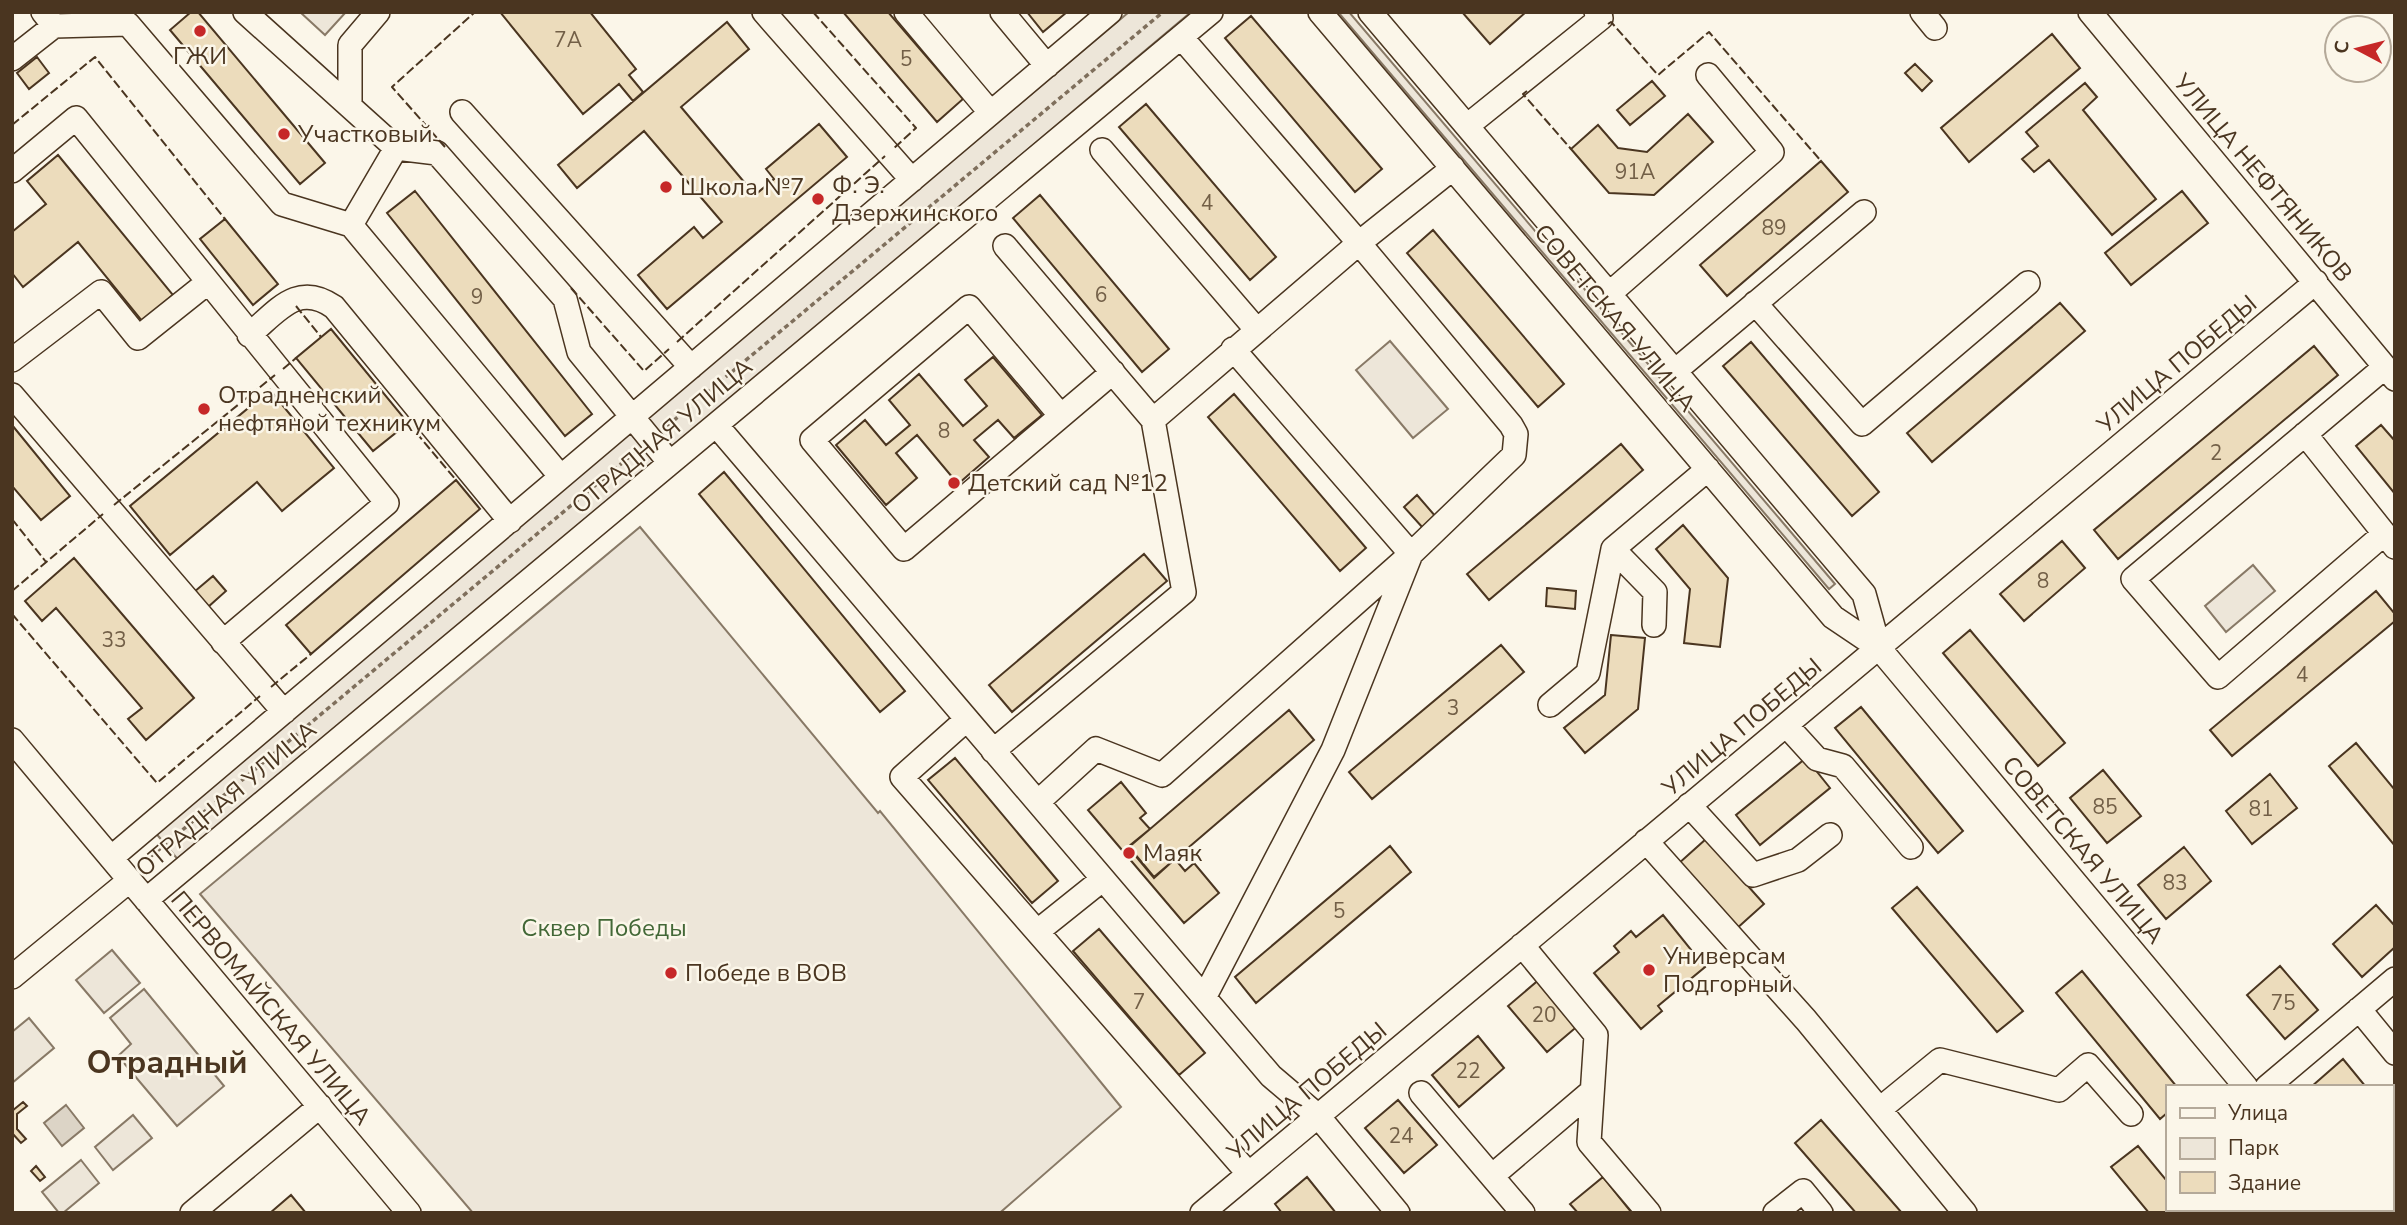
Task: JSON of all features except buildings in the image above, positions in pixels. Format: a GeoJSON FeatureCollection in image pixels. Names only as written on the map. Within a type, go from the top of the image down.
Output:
{"type":"FeatureCollection","features":[{"type":"Feature","properties":{"kind":"street"},"geometry":{"type":"LineString","coordinates":[[245,12],[396,148],[437,153],[565,299],[579,352],[670,463]]}},
{"type":"Feature","properties":{"kind":"street"},"geometry":{"type":"LineString","coordinates":[[350,106],[350,45],[378,12]]}},
{"type":"Feature","properties":{"kind":"street"},"geometry":{"type":"LineString","coordinates":[[764,12],[912,180]]}},
{"type":"Feature","properties":{"kind":"street"},"geometry":{"type":"LineString","coordinates":[[906,12],[990,112]]}},
{"type":"Feature","properties":{"kind":"street"},"geometry":{"type":"LineString","coordinates":[[1002,12],[1047,66]]}},
{"type":"Feature","properties":{"kind":"street","name":"ОТРАДНАЯ УЛИЦА"},"geometry":{"type":"LineString","coordinates":[[111,858],[1110,12]]}},
{"type":"Feature","properties":{"kind":"street","name":"ОТРАДНАЯ УЛИЦА"},"geometry":{"type":"LineString","coordinates":[[146,900],[1211,12]]}},
{"type":"Feature","properties":{"kind":"street","name":"СОВЕТСКАЯ УЛИЦА"},"geometry":{"type":"LineString","coordinates":[[1320,12],[1833,617],[1879,648],[2244,1085]]}},
{"type":"Feature","properties":{"kind":"street","name":"СОВЕТСКАЯ УЛИЦА"},"geometry":{"type":"LineString","coordinates":[[1370,12],[1864,594],[1879,648]]}},
{"type":"Feature","properties":{"kind":"street","name":"УЛИЦА НЕФТЯНИКОВ"},"geometry":{"type":"LineString","coordinates":[[2090,12],[2390,373]]}},
{"type":"Feature","properties":{"kind":"street"},"geometry":{"type":"LineString","coordinates":[[1467,126],[1601,14]]}},
{"type":"Feature","properties":{"kind":"street"},"geometry":{"type":"LineString","coordinates":[[12,59],[48,19],[134,18],[282,204],[351,225],[561,477]]}},
{"type":"Feature","properties":{"kind":"street"},"geometry":{"type":"LineString","coordinates":[[1039,801],[1096,750],[1162,775],[1411,554],[1514,455],[1516,434],[1359,243],[1181,37]]}},
{"type":"Feature","properties":{"kind":"street"},"geometry":{"type":"LineString","coordinates":[[1609,294],[1772,152],[1708,75]]}},
{"type":"Feature","properties":{"kind":"street"},"geometry":{"type":"LineString","coordinates":[[462,112],[691,367]]}},
{"type":"Feature","properties":{"kind":"street"},"geometry":{"type":"LineString","coordinates":[[12,171],[76,118],[249,335],[387,502],[223,642]]}},
{"type":"Feature","properties":{"kind":"street"},"geometry":{"type":"LineString","coordinates":[[351,225],[396,148]]}},
{"type":"Feature","properties":{"kind":"street"},"geometry":{"type":"LineString","coordinates":[[1101,150],[1256,329]]}},
{"type":"Feature","properties":{"kind":"street"},"geometry":{"type":"LineString","coordinates":[[1153,420],[1256,329],[1453,168]]}},
{"type":"Feature","properties":{"kind":"street"},"geometry":{"type":"LineString","coordinates":[[1675,371],[1864,212]]}},
{"type":"Feature","properties":{"kind":"street"},"geometry":{"type":"LineString","coordinates":[[993,751],[1184,592],[1153,420],[1006,246]]}},
{"type":"Feature","properties":{"kind":"street","name":"УЛИЦА ПОБЕДЫ"},"geometry":{"type":"LineString","coordinates":[[1202,1213],[2316,282]]}},
{"type":"Feature","properties":{"kind":"street"},"geometry":{"type":"LineString","coordinates":[[12,360],[101,292],[138,338],[208,283]]}},
{"type":"Feature","properties":{"kind":"street"},"geometry":{"type":"LineString","coordinates":[[1755,303],[1862,424],[2028,283]]}},
{"type":"Feature","properties":{"kind":"street"},"geometry":{"type":"LineString","coordinates":[[249,335],[298,297],[317,296],[334,307],[510,521]]}},
{"type":"Feature","properties":{"kind":"street"},"geometry":{"type":"LineString","coordinates":[[1060,416],[969,307],[812,440],[904,549],[1113,372]]}},
{"type":"Feature","properties":{"kind":"street"},"geometry":{"type":"LineString","coordinates":[[1234,349],[1411,554]]}},
{"type":"Feature","properties":{"kind":"street"},"geometry":{"type":"LineString","coordinates":[[2305,434],[2389,541],[2218,677],[2133,579],[2305,434],[2390,373]]}},
{"type":"Feature","properties":{"kind":"street"},"geometry":{"type":"LineString","coordinates":[[12,394],[284,712]]}},
{"type":"Feature","properties":{"kind":"street"},"geometry":{"type":"LineString","coordinates":[[717,426],[1271,1076],[1318,1116],[1398,1213]]}},
{"type":"Feature","properties":{"kind":"street"},"geometry":{"type":"LineString","coordinates":[[1550,705],[1588,673],[1613,549],[1708,469]]}},
{"type":"Feature","properties":{"kind":"street"},"geometry":{"type":"LineString","coordinates":[[1613,549],[1655,593],[1654,625]]}},
{"type":"Feature","properties":{"kind":"street"},"geometry":{"type":"LineString","coordinates":[[1205,996],[1333,750],[1411,554]]}},
{"type":"Feature","properties":{"kind":"street"},"geometry":{"type":"LineString","coordinates":[[966,720],[902,778],[1038,930],[1248,1173]]}},
{"type":"Feature","properties":{"kind":"street"},"geometry":{"type":"LineString","coordinates":[[1786,725],[1817,759],[1843,766],[1911,847]]}},
{"type":"Feature","properties":{"kind":"street","name":"ПЕРВОМАЙСКАЯ УЛИЦА"},"geometry":{"type":"LineString","coordinates":[[12,740],[409,1213]]}},
{"type":"Feature","properties":{"kind":"street"},"geometry":{"type":"LineString","coordinates":[[1689,805],[1753,874],[1798,860],[1830,835]]}},
{"type":"Feature","properties":{"kind":"street"},"geometry":{"type":"LineString","coordinates":[[1646,841],[1807,1020],[1965,1213]]}},
{"type":"Feature","properties":{"kind":"street"},"geometry":{"type":"LineString","coordinates":[[1038,930],[1103,879]]}},
{"type":"Feature","properties":{"kind":"street","name":"ОТРАДНАЯ УЛИЦА"},"geometry":{"type":"LineString","coordinates":[[12,977],[130,880]]}},
{"type":"Feature","properties":{"kind":"street"},"geometry":{"type":"LineString","coordinates":[[1522,945],[1596,1035],[1589,1142],[1649,1213]]}},
{"type":"Feature","properties":{"kind":"street"},"geometry":{"type":"LineString","coordinates":[[2269,1085],[2395,979]]}},
{"type":"Feature","properties":{"kind":"street"},"geometry":{"type":"LineString","coordinates":[[2359,1010],[2395,1053]]}},
{"type":"Feature","properties":{"kind":"street"},"geometry":{"type":"LineString","coordinates":[[1880,1109],[1940,1060],[2059,1090],[2088,1065],[2131,1114]]}},
{"type":"Feature","properties":{"kind":"street"},"geometry":{"type":"LineString","coordinates":[[1492,1176],[1592,1091]]}},
{"type":"Feature","properties":{"kind":"street"},"geometry":{"type":"LineString","coordinates":[[1421,1093],[1523,1213]]}},
{"type":"Feature","properties":{"kind":"street"},"geometry":{"type":"LineString","coordinates":[[192,1213],[320,1106]]}},
{"type":"Feature","properties":{"kind":"street"},"geometry":{"type":"LineString","coordinates":[[1775,1213],[1803,1191],[1821,1213]]}},
{"type":"Feature","properties":{"kind":"green space"},"geometry":{"type":"Polygon","coordinates":[[[300,12],[346,12],[325,35],[300,12]]]}},
{"type":"Feature","properties":{"kind":"green space"},"geometry":{"type":"Polygon","coordinates":[[[1129,12],[1191,12],[180,862],[154,831],[1129,12]]]}},
{"type":"Feature","properties":{"kind":"green space"},"geometry":{"type":"Polygon","coordinates":[[[1338,12],[1349,12],[1835,584],[1829,589],[1338,12]]]}},
{"type":"Feature","properties":{"kind":"green space"},"geometry":{"type":"Polygon","coordinates":[[[1390,341],[1448,409],[1413,438],[1356,370],[1390,341]]]}},
{"type":"Feature","properties":{"kind":"green space","name":"Сквер Победы"},"geometry":{"type":"Polygon","coordinates":[[[640,527],[878,813],[880,811],[1121,1107],[1002,1211],[1005,1213],[473,1213],[200,894],[640,527]]]}},
{"type":"Feature","properties":{"kind":"green space"},"geometry":{"type":"Polygon","coordinates":[[[2253,565],[2275,591],[2226,632],[2205,606],[2253,565]]]}},
{"type":"Feature","properties":{"kind":"green space"},"geometry":{"type":"Polygon","coordinates":[[[112,950],[140,983],[104,1013],[76,980],[112,950]]]}},
{"type":"Feature","properties":{"kind":"green space"},"geometry":{"type":"Polygon","coordinates":[[[144,989],[224,1086],[177,1126],[118,1056],[131,1044],[110,1018],[144,989]]]}},
{"type":"Feature","properties":{"kind":"green space"},"geometry":{"type":"Polygon","coordinates":[[[29,1018],[54,1048],[12,1083],[12,1032],[29,1018]]]}},
{"type":"Feature","properties":{"kind":"green space"},"geometry":{"type":"Polygon","coordinates":[[[133,1115],[152,1138],[113,1170],[95,1147],[133,1115]]]}},
{"type":"Feature","properties":{"kind":"green space"},"geometry":{"type":"Polygon","coordinates":[[[81,1160],[99,1183],[63,1213],[59,1213],[42,1192],[81,1160]]]}},
{"type":"Feature","properties":{"kind":"shaded area"},"geometry":{"type":"Polygon","coordinates":[[[66,1105],[84,1128],[62,1146],[44,1123],[66,1105]]]}},
{"type":"Feature","properties":{"kind":"fence"},"geometry":{"type":"LineString","coordinates":[[445,147],[392,87],[475,12]]}},
{"type":"Feature","properties":{"kind":"fence"},"geometry":{"type":"LineString","coordinates":[[813,12],[916,128],[893,149]]}},
{"type":"Feature","properties":{"kind":"fence"},"geometry":{"type":"LineString","coordinates":[[1608,24],[1611,22],[1658,75],[1709,32],[1821,161]]}},
{"type":"Feature","properties":{"kind":"fence"},"geometry":{"type":"LineString","coordinates":[[12,125],[95,57],[225,219]]}},
{"type":"Feature","properties":{"kind":"fence"},"geometry":{"type":"LineString","coordinates":[[1527,91],[1523,94],[1571,149]]}},
{"type":"Feature","properties":{"kind":"fence"},"geometry":{"type":"LineString","coordinates":[[677,342],[885,156]]}},
{"type":"Feature","properties":{"kind":"fence"},"geometry":{"type":"LineString","coordinates":[[571,288],[644,371],[669,349]]}},
{"type":"Feature","properties":{"kind":"fence"},"geometry":{"type":"LineString","coordinates":[[296,306],[321,337]]}},
{"type":"Feature","properties":{"kind":"fence"},"geometry":{"type":"LineString","coordinates":[[283,369],[296,358]]}},
{"type":"Feature","properties":{"kind":"fence"},"geometry":{"type":"LineString","coordinates":[[114,505],[275,375]]}},
{"type":"Feature","properties":{"kind":"fence"},"geometry":{"type":"LineString","coordinates":[[408,423],[456,480]]}},
{"type":"Feature","properties":{"kind":"fence"},"geometry":{"type":"LineString","coordinates":[[12,591],[103,514]]}},
{"type":"Feature","properties":{"kind":"fence"},"geometry":{"type":"LineString","coordinates":[[12,519],[46,562]]}},
{"type":"Feature","properties":{"kind":"fence"},"geometry":{"type":"LineString","coordinates":[[12,614],[157,783],[260,696]]}},
{"type":"Feature","properties":{"kind":"fence"},"geometry":{"type":"LineString","coordinates":[[271,687],[311,654]]}},
{"type":"Feature","properties":{"kind":"place","name":"ГЖИ"},"geometry":{"type":"Point","coordinates":[200,31]}},
{"type":"Feature","properties":{"kind":"place","name":"Участковый"},"geometry":{"type":"Point","coordinates":[284,134]}},
{"type":"Feature","properties":{"kind":"place","name":"Школа №7"},"geometry":{"type":"Point","coordinates":[666,187]}},
{"type":"Feature","properties":{"kind":"place","name":"Ф. Э. Дзержинского"},"geometry":{"type":"Point","coordinates":[818,199]}},
{"type":"Feature","properties":{"kind":"place","name":"Отрадненский нефтяной техникум"},"geometry":{"type":"Point","coordinates":[204,409]}},
{"type":"Feature","properties":{"kind":"place","name":"Детский сад №12"},"geometry":{"type":"Point","coordinates":[954,483]}},
{"type":"Feature","properties":{"kind":"place","name":"Маяк"},"geometry":{"type":"Point","coordinates":[1129,853]}},
{"type":"Feature","properties":{"kind":"place","name":"Универсам Подгорный"},"geometry":{"type":"Point","coordinates":[1649,970]}},
{"type":"Feature","properties":{"kind":"place","name":"Победе в ВОВ"},"geometry":{"type":"Point","coordinates":[671,973]}},
{"type":"Feature","properties":{"kind":"district","name":"Отрадный"},"geometry":{"type":"Point","coordinates":[167,1062]}}]}
